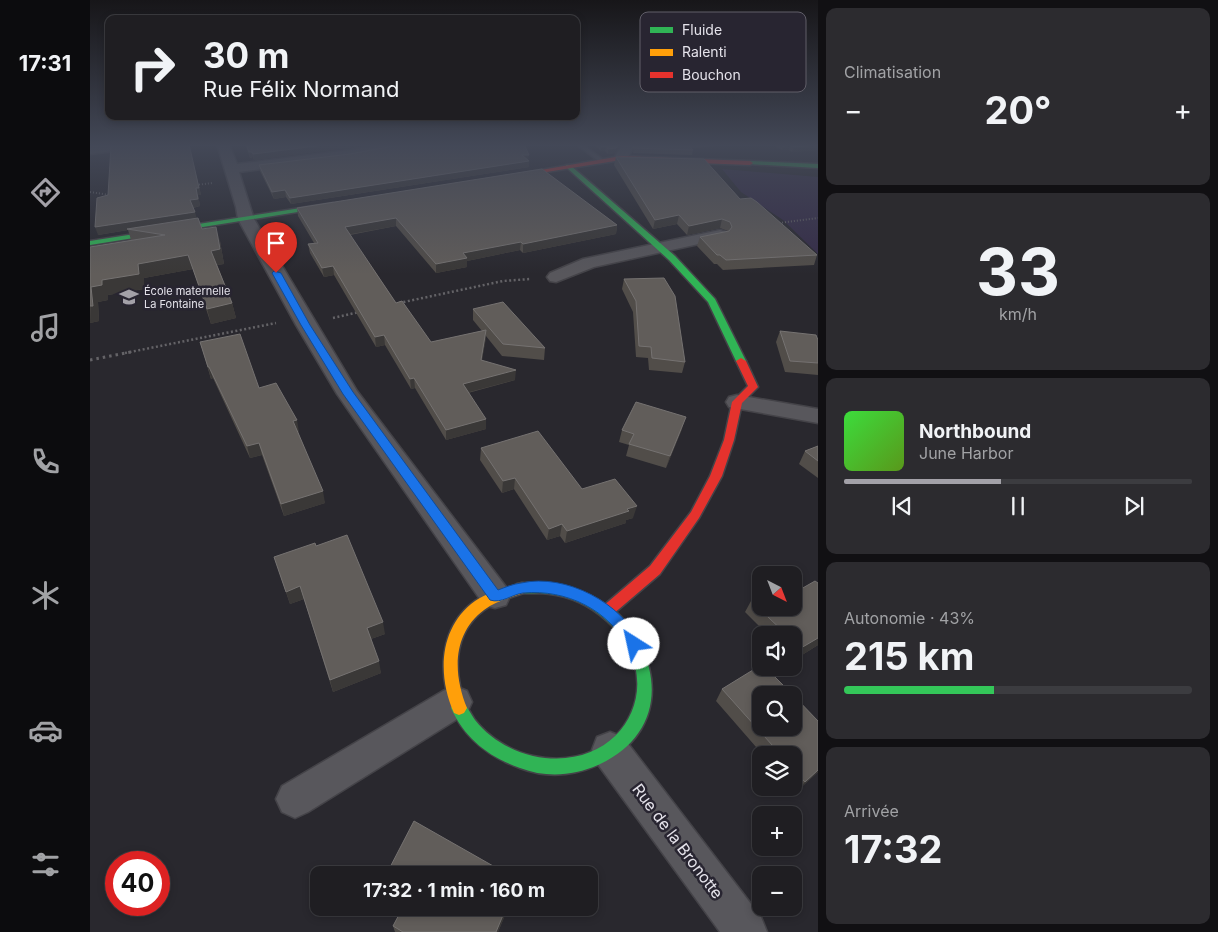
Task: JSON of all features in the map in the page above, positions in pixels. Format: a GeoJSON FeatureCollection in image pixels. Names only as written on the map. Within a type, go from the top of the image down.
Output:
{"type":"FeatureCollection","features":[{"type":"Feature","properties":{"kind":"street"},"geometry":{"type":"LineString","coordinates":[[237,187],[246,219],[304,322],[348,394],[495,596]]}},
{"type":"Feature","properties":{"kind":"street"},"geometry":{"type":"LineString","coordinates":[[592,187],[660,247],[712,301],[753,387],[737,402],[729,440],[719,467],[695,515],[655,570],[607,611]]}},
{"type":"Feature","properties":{"kind":"street"},"geometry":{"type":"LineString","coordinates":[[90,244],[348,202]]}},
{"type":"Feature","properties":{"kind":"street"},"geometry":{"type":"LineString","coordinates":[[556,278],[589,263],[720,235]]}},
{"type":"Feature","properties":{"kind":"street"},"geometry":{"type":"LineString","coordinates":[[737,402],[818,416]]}},
{"type":"Feature","properties":{"kind":"street"},"geometry":{"type":"LineString","coordinates":[[522,588],[552,588],[580,596],[607,611],[627,631],[641,657],[646,685],[641,713],[626,738],[601,756],[568,766],[532,764],[499,751],[472,729],[454,702],[448,676],[450,650],[459,628],[475,609],[495,596],[522,588]]}},
{"type":"Feature","properties":{"kind":"street"},"geometry":{"type":"LineString","coordinates":[[295,800],[454,702]]}},
{"type":"Feature","properties":{"kind":"street","name":"Rue de la Bronotte"},"geometry":{"type":"LineString","coordinates":[[610,750],[746,932]]}},
{"type":"Feature","properties":{"kind":"path"},"geometry":{"type":"LineString","coordinates":[[90,192],[113,195]]}},
{"type":"Feature","properties":{"kind":"path"},"geometry":{"type":"LineString","coordinates":[[775,224],[818,218]]}},
{"type":"Feature","properties":{"kind":"path"},"geometry":{"type":"LineString","coordinates":[[393,304],[502,281],[556,278]]}},
{"type":"Feature","properties":{"kind":"path"},"geometry":{"type":"LineString","coordinates":[[90,360],[364,311]]}},
{"type":"Feature","properties":{"kind":"shaded area"},"geometry":{"type":"Polygon","coordinates":[[[737,187],[818,187],[818,254],[783,220],[741,192],[737,187]]]}},
{"type":"Feature","properties":{"kind":"building"},"geometry":{"type":"Polygon","coordinates":[[[108,187],[199,188],[196,188],[198,199],[190,200],[195,212],[95,227],[97,198],[108,195],[108,187]]]}},
{"type":"Feature","properties":{"kind":"building"},"geometry":{"type":"Polygon","coordinates":[[[270,187],[358,187],[290,198],[285,190],[272,192],[270,187]]]}},
{"type":"Feature","properties":{"kind":"building"},"geometry":{"type":"Polygon","coordinates":[[[426,187],[567,187],[617,225],[523,244],[521,242],[463,253],[467,258],[436,264],[396,218],[345,227],[396,303],[402,301],[431,342],[486,330],[481,360],[516,370],[463,384],[486,419],[446,430],[414,378],[410,379],[384,335],[375,337],[333,266],[322,268],[308,244],[318,243],[297,208],[426,187]]]}},
{"type":"Feature","properties":{"kind":"building"},"geometry":{"type":"Polygon","coordinates":[[[635,187],[730,187],[740,199],[751,198],[757,202],[817,255],[726,260],[717,255],[700,237],[729,231],[732,227],[730,222],[722,219],[689,226],[679,215],[655,220],[635,187]]]}},
{"type":"Feature","properties":{"kind":"building"},"geometry":{"type":"Polygon","coordinates":[[[198,218],[202,229],[216,227],[220,249],[211,251],[232,303],[207,309],[188,255],[138,264],[139,274],[102,280],[102,285],[91,287],[93,306],[90,306],[90,247],[165,235],[127,229],[198,218]]]}},
{"type":"Feature","properties":{"kind":"building"},"geometry":{"type":"Polygon","coordinates":[[[664,278],[675,296],[685,362],[652,358],[651,347],[639,346],[636,301],[624,279],[664,278]]]}},
{"type":"Feature","properties":{"kind":"building"},"geometry":{"type":"Polygon","coordinates":[[[503,302],[545,348],[503,344],[473,309],[503,302]]]}},
{"type":"Feature","properties":{"kind":"building"},"geometry":{"type":"Polygon","coordinates":[[[780,331],[816,335],[818,340],[818,363],[790,361],[780,331]]]}},
{"type":"Feature","properties":{"kind":"building"},"geometry":{"type":"Polygon","coordinates":[[[240,334],[259,388],[276,383],[297,420],[293,421],[323,491],[281,504],[259,443],[247,446],[208,367],[200,342],[240,334]]]}},
{"type":"Feature","properties":{"kind":"building"},"geometry":{"type":"Polygon","coordinates":[[[636,402],[686,417],[670,456],[629,444],[634,434],[622,430],[636,402]]]}},
{"type":"Feature","properties":{"kind":"building"},"geometry":{"type":"Polygon","coordinates":[[[538,431],[582,489],[615,479],[637,506],[627,509],[629,511],[567,531],[562,524],[549,529],[515,478],[503,481],[481,448],[538,431]]]}},
{"type":"Feature","properties":{"kind":"building"},"geometry":{"type":"Polygon","coordinates":[[[818,446],[818,461],[805,451],[818,446]]]}},
{"type":"Feature","properties":{"kind":"building"},"geometry":{"type":"Polygon","coordinates":[[[347,535],[383,622],[367,628],[379,661],[330,680],[300,586],[286,592],[274,557],[315,543],[316,546],[347,535]]]}},
{"type":"Feature","properties":{"kind":"building"},"geometry":{"type":"Polygon","coordinates":[[[815,581],[818,583],[818,638],[802,647],[802,626],[777,626],[767,616],[802,616],[802,588],[815,581]]]}},
{"type":"Feature","properties":{"kind":"building"},"geometry":{"type":"Polygon","coordinates":[[[752,671],[752,676],[774,676],[784,686],[752,686],[752,723],[722,689],[752,671]]]}},
{"type":"Feature","properties":{"kind":"building"},"geometry":{"type":"Polygon","coordinates":[[[802,704],[818,721],[818,770],[805,782],[802,779],[802,746],[773,746],[764,736],[802,736],[802,704]]]}},
{"type":"Feature","properties":{"kind":"building"},"geometry":{"type":"Polygon","coordinates":[[[414,821],[493,866],[391,866],[414,821]]]}},
{"type":"Feature","properties":{"kind":"building"},"geometry":{"type":"Polygon","coordinates":[[[398,916],[503,916],[496,932],[403,932],[393,926],[398,916]]]}},
{"type":"Feature","properties":{"kind":"traffic: fast"},"geometry":{"type":"LineString","coordinates":[[592,187],[672,258],[712,301],[741,361]]}},
{"type":"Feature","properties":{"kind":"traffic: fast"},"geometry":{"type":"LineString","coordinates":[[90,243],[333,205]]}},
{"type":"Feature","properties":{"kind":"traffic: fast"},"geometry":{"type":"LineString","coordinates":[[459,708],[471,727],[486,742],[504,754],[543,766],[572,765],[590,760],[607,752],[629,734],[640,716],[645,697],[645,678],[640,659],[631,641],[619,624],[605,611],[588,600],[572,593],[539,588],[522,588]]}},
{"type":"Feature","properties":{"kind":"traffic: slow"},"geometry":{"type":"LineString","coordinates":[[459,708],[454,695],[450,667],[454,640],[460,627],[479,606],[522,588]]}},
{"type":"Feature","properties":{"kind":"traffic: jam"},"geometry":{"type":"LineString","coordinates":[[607,611],[655,570],[695,515],[716,476],[729,440],[737,402],[753,387],[741,361]]}},
{"type":"Feature","properties":{"kind":"place","name":"École maternelle La Fontaine"},"geometry":{"type":"Point","coordinates":[129,297]}},
{"type":"Feature","properties":{"kind":"route"},"geometry":{"type":"LineString","coordinates":[[276,273],[348,394],[495,596],[522,588],[552,588],[580,596],[607,611],[627,631],[634,644]]}}]}
